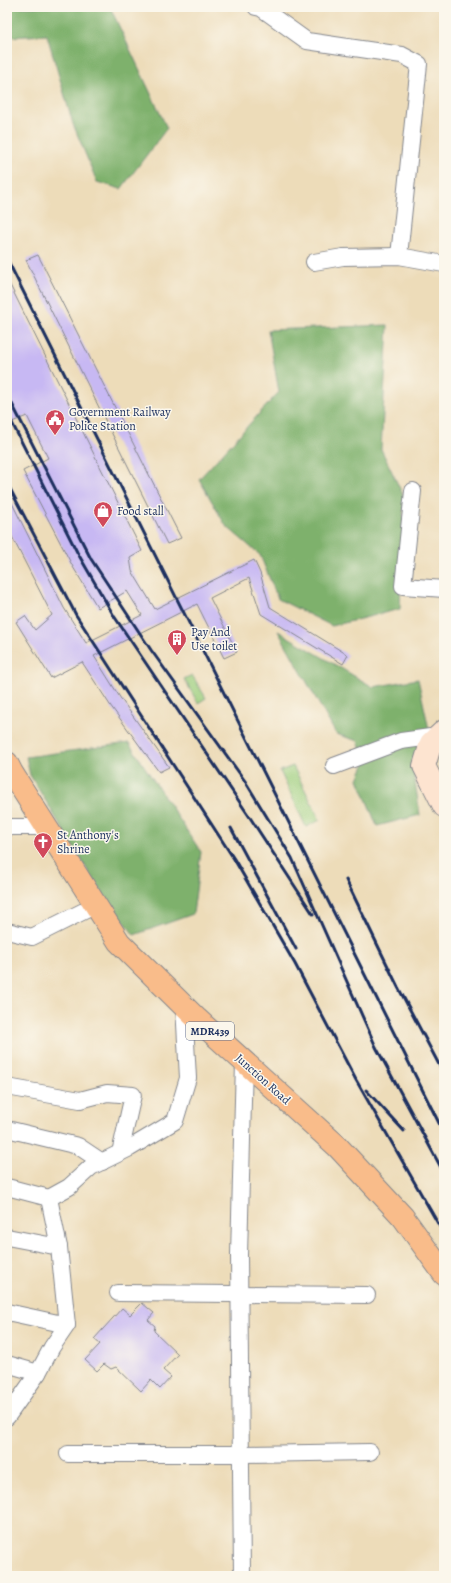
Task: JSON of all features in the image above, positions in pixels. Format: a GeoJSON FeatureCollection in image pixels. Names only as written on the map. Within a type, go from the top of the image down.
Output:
{"type":"FeatureCollection","features":[{"type":"Feature","properties":{"kind":"main road"},"geometry":{"type":"LineString","coordinates":[[441,734],[431,743],[424,766],[444,806]]}},
{"type":"Feature","properties":{"kind":"main road","name":"Junction Road"},"geometry":{"type":"LineString","coordinates":[[8,766],[119,942],[184,1006],[342,1151],[403,1217],[444,1274]]}},
{"type":"Feature","properties":{"kind":"street"},"geometry":{"type":"LineString","coordinates":[[256,7],[261,8],[307,41],[402,56],[419,64],[399,256]]}},
{"type":"Feature","properties":{"kind":"street"},"geometry":{"type":"LineString","coordinates":[[314,262],[343,256],[399,256],[444,264]]}},
{"type":"Feature","properties":{"kind":"street"},"geometry":{"type":"LineString","coordinates":[[413,491],[403,586],[444,589]]}},
{"type":"Feature","properties":{"kind":"street"},"geometry":{"type":"LineString","coordinates":[[334,766],[401,741],[441,734]]}},
{"type":"Feature","properties":{"kind":"street"},"geometry":{"type":"LineString","coordinates":[[7,827],[46,827]]}},
{"type":"Feature","properties":{"kind":"street"},"geometry":{"type":"LineString","coordinates":[[7,931],[32,937],[96,905]]}},
{"type":"Feature","properties":{"kind":"street"},"geometry":{"type":"LineString","coordinates":[[7,1188],[49,1198],[69,1187],[91,1167],[120,1153],[175,1122],[188,1078],[184,1006]]}},
{"type":"Feature","properties":{"kind":"street"},"geometry":{"type":"LineString","coordinates":[[242,1576],[240,1293],[244,1062]]}},
{"type":"Feature","properties":{"kind":"street"},"geometry":{"type":"LineString","coordinates":[[7,1087],[80,1100],[106,1093],[133,1095],[120,1153]]}},
{"type":"Feature","properties":{"kind":"street"},"geometry":{"type":"LineString","coordinates":[[7,1129],[78,1146],[102,1162]]}},
{"type":"Feature","properties":{"kind":"street"},"geometry":{"type":"LineString","coordinates":[[7,1417],[38,1372],[52,1347],[67,1325],[59,1247],[49,1198]]}},
{"type":"Feature","properties":{"kind":"street"},"geometry":{"type":"LineString","coordinates":[[7,1237],[59,1247]]}},
{"type":"Feature","properties":{"kind":"street"},"geometry":{"type":"LineString","coordinates":[[118,1293],[367,1295]]}},
{"type":"Feature","properties":{"kind":"street"},"geometry":{"type":"LineString","coordinates":[[7,1312],[67,1325]]}},
{"type":"Feature","properties":{"kind":"street"},"geometry":{"type":"LineString","coordinates":[[7,1364],[38,1372]]}},
{"type":"Feature","properties":{"kind":"street"},"geometry":{"type":"LineString","coordinates":[[68,1454],[370,1452]]}},
{"type":"Feature","properties":{"kind":"green space"},"geometry":{"type":"Polygon","coordinates":[[[7,7],[110,7],[167,128],[121,189],[97,182],[73,124],[47,35],[7,37],[7,7]]]}},
{"type":"Feature","properties":{"kind":"green space"},"geometry":{"type":"Polygon","coordinates":[[[388,325],[381,449],[404,497],[400,609],[332,626],[278,599],[260,555],[226,526],[199,479],[279,392],[268,330],[388,325]]]}},
{"type":"Feature","properties":{"kind":"green space"},"geometry":{"type":"Polygon","coordinates":[[[278,631],[373,687],[418,679],[430,734],[413,768],[420,815],[377,826],[358,779],[365,763],[358,741],[336,734],[278,631]]]}},
{"type":"Feature","properties":{"kind":"green space"},"geometry":{"type":"Polygon","coordinates":[[[192,675],[206,698],[198,703],[184,679],[192,675]]]}},
{"type":"Feature","properties":{"kind":"green space"},"geometry":{"type":"Polygon","coordinates":[[[129,743],[201,852],[193,914],[134,935],[94,881],[30,775],[26,757],[129,743]]]}},
{"type":"Feature","properties":{"kind":"green space"},"geometry":{"type":"Polygon","coordinates":[[[293,766],[320,820],[306,827],[280,771],[293,766]]]}},
{"type":"Feature","properties":{"kind":"building"},"geometry":{"type":"Polygon","coordinates":[[[38,255],[181,538],[167,544],[26,260],[38,255]]]}},
{"type":"Feature","properties":{"kind":"building"},"geometry":{"type":"Polygon","coordinates":[[[7,279],[142,551],[130,558],[132,571],[155,609],[254,560],[260,573],[270,607],[348,655],[343,664],[261,614],[249,578],[210,598],[237,652],[224,658],[197,604],[94,656],[121,699],[169,767],[159,772],[110,705],[82,662],[51,678],[16,622],[25,616],[35,630],[52,615],[7,527],[7,493],[64,608],[86,643],[142,615],[127,591],[98,608],[73,567],[23,471],[48,458],[27,416],[7,424],[7,279]]]}},
{"type":"Feature","properties":{"kind":"building"},"geometry":{"type":"Polygon","coordinates":[[[142,1303],[154,1313],[148,1320],[155,1326],[154,1331],[178,1354],[163,1370],[171,1377],[160,1389],[151,1380],[141,1391],[116,1367],[111,1369],[104,1364],[97,1371],[85,1360],[100,1344],[94,1339],[122,1308],[130,1315],[142,1303]]]}},
{"type":"Feature","properties":{"kind":"railway"},"geometry":{"type":"LineString","coordinates":[[7,259],[444,1133]]}},
{"type":"Feature","properties":{"kind":"railway"},"geometry":{"type":"LineString","coordinates":[[7,394],[91,559],[151,650],[245,781],[292,858],[376,1047],[444,1173]]}},
{"type":"Feature","properties":{"kind":"railway"},"geometry":{"type":"LineString","coordinates":[[7,413],[77,552],[114,616],[313,914]]}},
{"type":"Feature","properties":{"kind":"railway"},"geometry":{"type":"LineString","coordinates":[[7,483],[76,615],[234,859],[295,964],[356,1080],[444,1234]]}},
{"type":"Feature","properties":{"kind":"railway"},"geometry":{"type":"LineString","coordinates":[[231,828],[296,949]]}},
{"type":"Feature","properties":{"kind":"railway"},"geometry":{"type":"LineString","coordinates":[[346,880],[398,987],[444,1074]]}},
{"type":"Feature","properties":{"kind":"railway"},"geometry":{"type":"LineString","coordinates":[[366,1090],[404,1131]]}},
{"type":"Feature","properties":{"kind":"place","name":"Government Railway Police Station"},"geometry":{"type":"Point","coordinates":[55,436]}},
{"type":"Feature","properties":{"kind":"place","name":"Food stall"},"geometry":{"type":"Point","coordinates":[103,528]}},
{"type":"Feature","properties":{"kind":"place","name":"Pay And Use toilet"},"geometry":{"type":"Point","coordinates":[177,656]}},
{"type":"Feature","properties":{"kind":"place","name":"St Anthony's Shrine"},"geometry":{"type":"Point","coordinates":[43,859]}}]}
